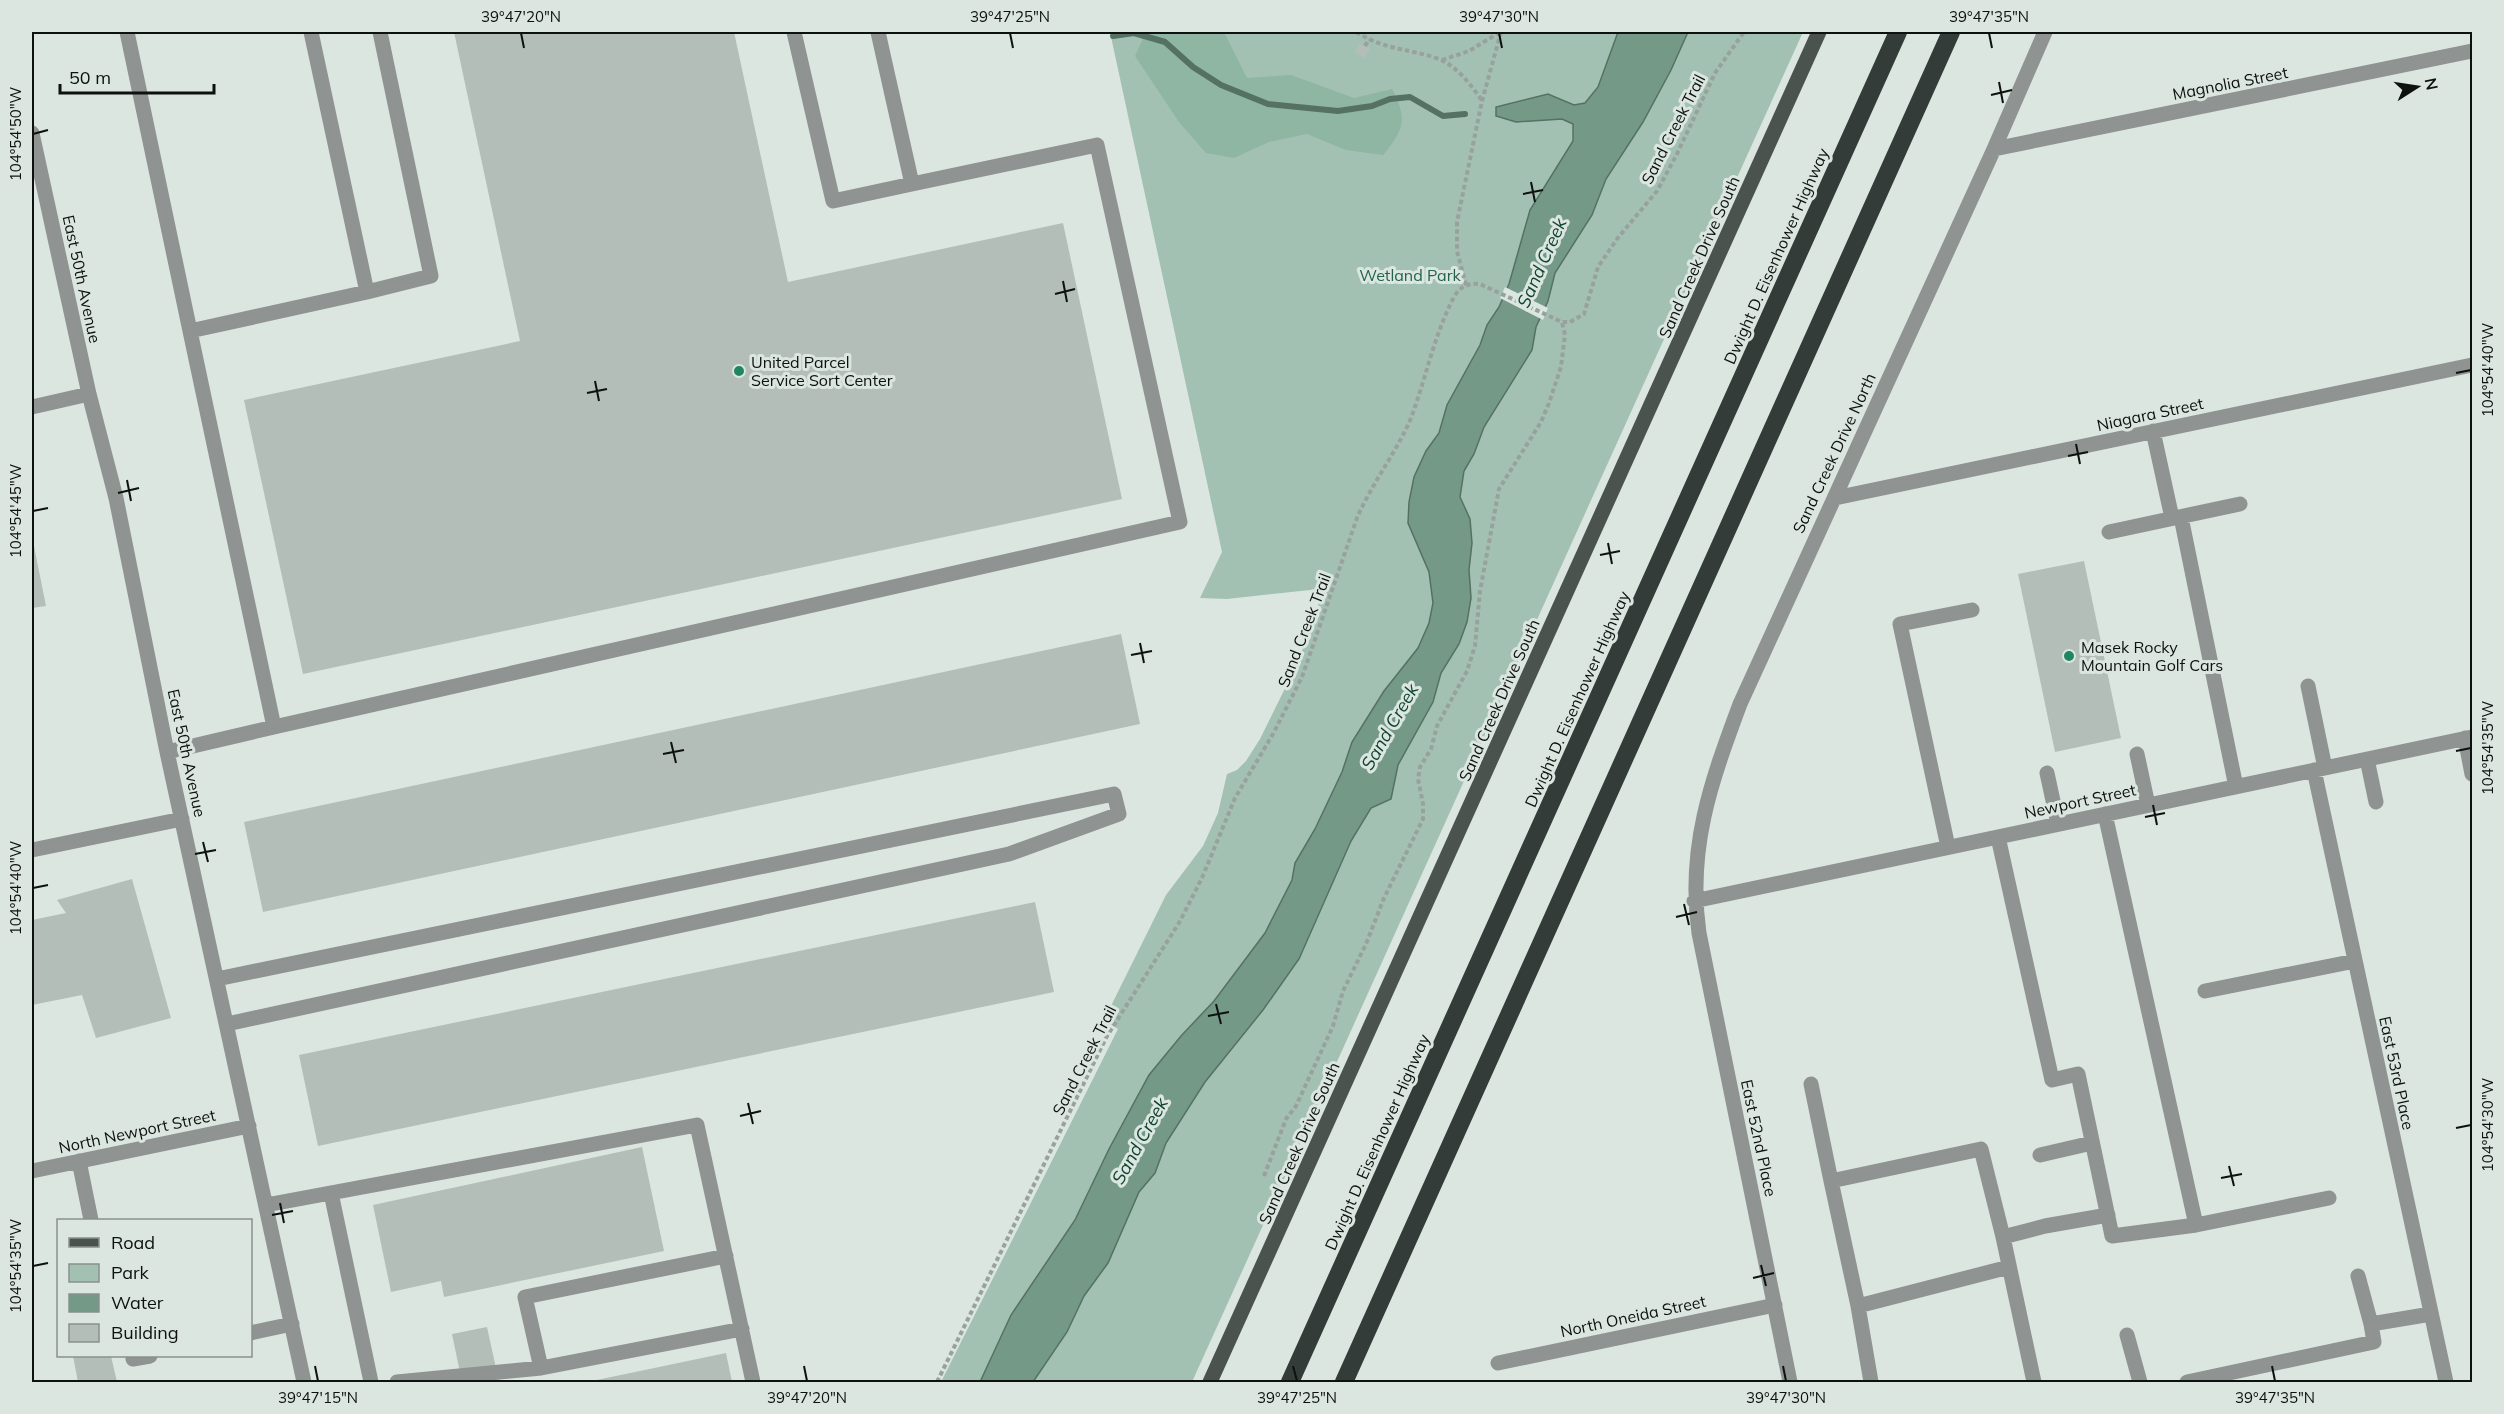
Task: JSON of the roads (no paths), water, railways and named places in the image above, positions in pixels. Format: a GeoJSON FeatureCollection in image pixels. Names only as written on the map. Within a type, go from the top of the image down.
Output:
{"type":"FeatureCollection","features":[{"type":"Feature","properties":{"kind":"highway","name":"Dwight D. Eisenhower Highway"},"geometry":{"type":"LineString","coordinates":[[1290,1383],[1898,32]]}},
{"type":"Feature","properties":{"kind":"highway"},"geometry":{"type":"LineString","coordinates":[[1344,1383],[1952,32]]}},
{"type":"Feature","properties":{"kind":"main road","name":"Sand Creek Drive South"},"geometry":{"type":"LineString","coordinates":[[1210,1383],[1819,32]]}},
{"type":"Feature","properties":{"kind":"street"},"geometry":{"type":"LineString","coordinates":[[127,32],[274,727]]}},
{"type":"Feature","properties":{"kind":"street"},"geometry":{"type":"LineString","coordinates":[[311,32],[367,292]]}},
{"type":"Feature","properties":{"kind":"street"},"geometry":{"type":"LineString","coordinates":[[190,331],[431,276],[380,32]]}},
{"type":"Feature","properties":{"kind":"street"},"geometry":{"type":"LineString","coordinates":[[167,752],[1180,522],[1097,145],[833,201],[794,32]]}},
{"type":"Feature","properties":{"kind":"street"},"geometry":{"type":"LineString","coordinates":[[878,32],[912,184]]}},
{"type":"Feature","properties":{"kind":"street","name":"Sand Creek Drive North"},"geometry":{"type":"LineString","coordinates":[[1694,901],[1698,842],[1714,773],[1740,704],[1937,269],[1994,149],[2045,32]]}},
{"type":"Feature","properties":{"kind":"street","name":"Magnolia Street"},"geometry":{"type":"LineString","coordinates":[[1994,149],[2472,51]]}},
{"type":"Feature","properties":{"kind":"street","name":"East 50th Avenue"},"geometry":{"type":"LineString","coordinates":[[32,133],[89,394],[116,498],[167,752],[304,1383]]}},
{"type":"Feature","properties":{"kind":"street","name":"Niagara Street"},"geometry":{"type":"LineString","coordinates":[[1835,498],[2472,365]]}},
{"type":"Feature","properties":{"kind":"street"},"geometry":{"type":"LineString","coordinates":[[32,407],[89,394]]}},
{"type":"Feature","properties":{"kind":"street"},"geometry":{"type":"LineString","coordinates":[[2153,431],[2176,517],[2236,787]]}},
{"type":"Feature","properties":{"kind":"street"},"geometry":{"type":"LineString","coordinates":[[2109,531],[2240,504]]}},
{"type":"Feature","properties":{"kind":"street"},"geometry":{"type":"LineString","coordinates":[[1948,847],[1900,624],[1972,610]]}},
{"type":"Feature","properties":{"kind":"street","name":"East 53rd Place"},"geometry":{"type":"LineString","coordinates":[[2307,686],[2319,769],[2355,961],[2446,1383]]}},
{"type":"Feature","properties":{"kind":"street"},"geometry":{"type":"LineString","coordinates":[[2469,738],[2472,774]]}},
{"type":"Feature","properties":{"kind":"street","name":"Newport Street"},"geometry":{"type":"LineString","coordinates":[[1694,901],[2469,738]]}},
{"type":"Feature","properties":{"kind":"street"},"geometry":{"type":"LineString","coordinates":[[2137,754],[2148,805]]}},
{"type":"Feature","properties":{"kind":"street"},"geometry":{"type":"LineString","coordinates":[[2367,759],[2376,802]]}},
{"type":"Feature","properties":{"kind":"street"},"geometry":{"type":"LineString","coordinates":[[2047,773],[2058,824]]}},
{"type":"Feature","properties":{"kind":"street"},"geometry":{"type":"LineString","coordinates":[[217,979],[1114,794],[1119,814],[1009,854],[227,1024]]}},
{"type":"Feature","properties":{"kind":"street"},"geometry":{"type":"LineString","coordinates":[[2105,814],[2196,1225]]}},
{"type":"Feature","properties":{"kind":"street"},"geometry":{"type":"LineString","coordinates":[[32,850],[182,819]]}},
{"type":"Feature","properties":{"kind":"street"},"geometry":{"type":"LineString","coordinates":[[1998,837],[2052,1080],[2078,1074],[2112,1236],[2196,1225],[2329,1198]]}},
{"type":"Feature","properties":{"kind":"street","name":"East 52nd Place"},"geometry":{"type":"LineString","coordinates":[[1694,901],[1790,1383]]}},
{"type":"Feature","properties":{"kind":"street"},"geometry":{"type":"LineString","coordinates":[[2205,991],[2355,961]]}},
{"type":"Feature","properties":{"kind":"street"},"geometry":{"type":"LineString","coordinates":[[1811,1084],[1858,1306],[1871,1383]]}},
{"type":"Feature","properties":{"kind":"street"},"geometry":{"type":"LineString","coordinates":[[266,1205],[697,1125],[753,1383]]}},
{"type":"Feature","properties":{"kind":"street","name":"North Newport Street"},"geometry":{"type":"LineString","coordinates":[[32,1171],[249,1126]]}},
{"type":"Feature","properties":{"kind":"street"},"geometry":{"type":"LineString","coordinates":[[2040,1155],[2092,1143]]}},
{"type":"Feature","properties":{"kind":"street"},"geometry":{"type":"LineString","coordinates":[[1832,1181],[1982,1149],[2034,1383]]}},
{"type":"Feature","properties":{"kind":"street"},"geometry":{"type":"LineString","coordinates":[[79,1161],[91,1219]]}},
{"type":"Feature","properties":{"kind":"street"},"geometry":{"type":"LineString","coordinates":[[331,1193],[371,1383]]}},
{"type":"Feature","properties":{"kind":"street"},"geometry":{"type":"LineString","coordinates":[[2003,1237],[2045,1226],[2108,1215]]}},
{"type":"Feature","properties":{"kind":"street"},"geometry":{"type":"LineString","coordinates":[[541,1368],[525,1297],[726,1256]]}},
{"type":"Feature","properties":{"kind":"street"},"geometry":{"type":"LineString","coordinates":[[1858,1306],[2009,1267]]}},
{"type":"Feature","properties":{"kind":"street"},"geometry":{"type":"LineString","coordinates":[[2187,1383],[2374,1342],[2358,1276]]}},
{"type":"Feature","properties":{"kind":"street","name":"North Oneida Street"},"geometry":{"type":"LineString","coordinates":[[1498,1363],[1775,1305]]}},
{"type":"Feature","properties":{"kind":"street"},"geometry":{"type":"LineString","coordinates":[[2371,1324],[2431,1314]]}},
{"type":"Feature","properties":{"kind":"street"},"geometry":{"type":"LineString","coordinates":[[252,1333],[292,1324]]}},
{"type":"Feature","properties":{"kind":"street"},"geometry":{"type":"LineString","coordinates":[[396,1383],[541,1368],[742,1329]]}},
{"type":"Feature","properties":{"kind":"street"},"geometry":{"type":"LineString","coordinates":[[2127,1335],[2140,1383]]}},
{"type":"Feature","properties":{"kind":"street"},"geometry":{"type":"LineString","coordinates":[[133,1359],[144,1357]]}},
{"type":"Feature","properties":{"kind":"water","name":"Sand Creek"},"geometry":{"type":"Polygon","coordinates":[[[1618,32],[1688,32],[1643,122],[1606,179],[1592,215],[1555,273],[1548,301],[1536,327],[1532,350],[1484,427],[1474,454],[1464,471],[1460,497],[1470,519],[1472,543],[1469,570],[1471,598],[1467,622],[1459,644],[1441,673],[1433,702],[1398,765],[1391,799],[1371,808],[1351,841],[1299,959],[1263,1010],[1205,1082],[1166,1143],[1155,1173],[1139,1192],[1108,1263],[1084,1296],[1067,1332],[1033,1382],[980,1382],[1011,1315],[1075,1220],[1109,1149],[1149,1075],[1214,1001],[1265,933],[1292,880],[1295,863],[1315,829],[1342,772],[1352,742],[1384,691],[1418,648],[1429,623],[1433,603],[1429,572],[1408,523],[1414,477],[1426,451],[1439,433],[1447,405],[1480,345],[1487,325],[1499,307],[1509,284],[1530,210],[1573,141],[1573,124],[1562,119],[1516,122],[1496,116],[1496,107],[1548,94],[1574,105],[1585,103],[1598,87],[1618,32]]]}},
{"type":"Feature","properties":{"kind":"waterway"},"geometry":{"type":"LineString","coordinates":[[1113,36],[1134,33],[1165,42],[1193,67],[1221,85],[1268,104],[1338,111],[1372,106],[1390,99],[1410,97],[1443,116],[1465,114]]}},
{"type":"Feature","properties":{"kind":"place","name":"United Parcel Service Sort Center"},"geometry":{"type":"Point","coordinates":[739,371]}},
{"type":"Feature","properties":{"kind":"place","name":"Masek Rocky Mountain Golf Cars"},"geometry":{"type":"Point","coordinates":[2069,656]}},
{"type":"Feature","properties":{"kind":"park label","name":"Wetland Park"},"geometry":{"type":"Point","coordinates":[1410,275]}}]}
